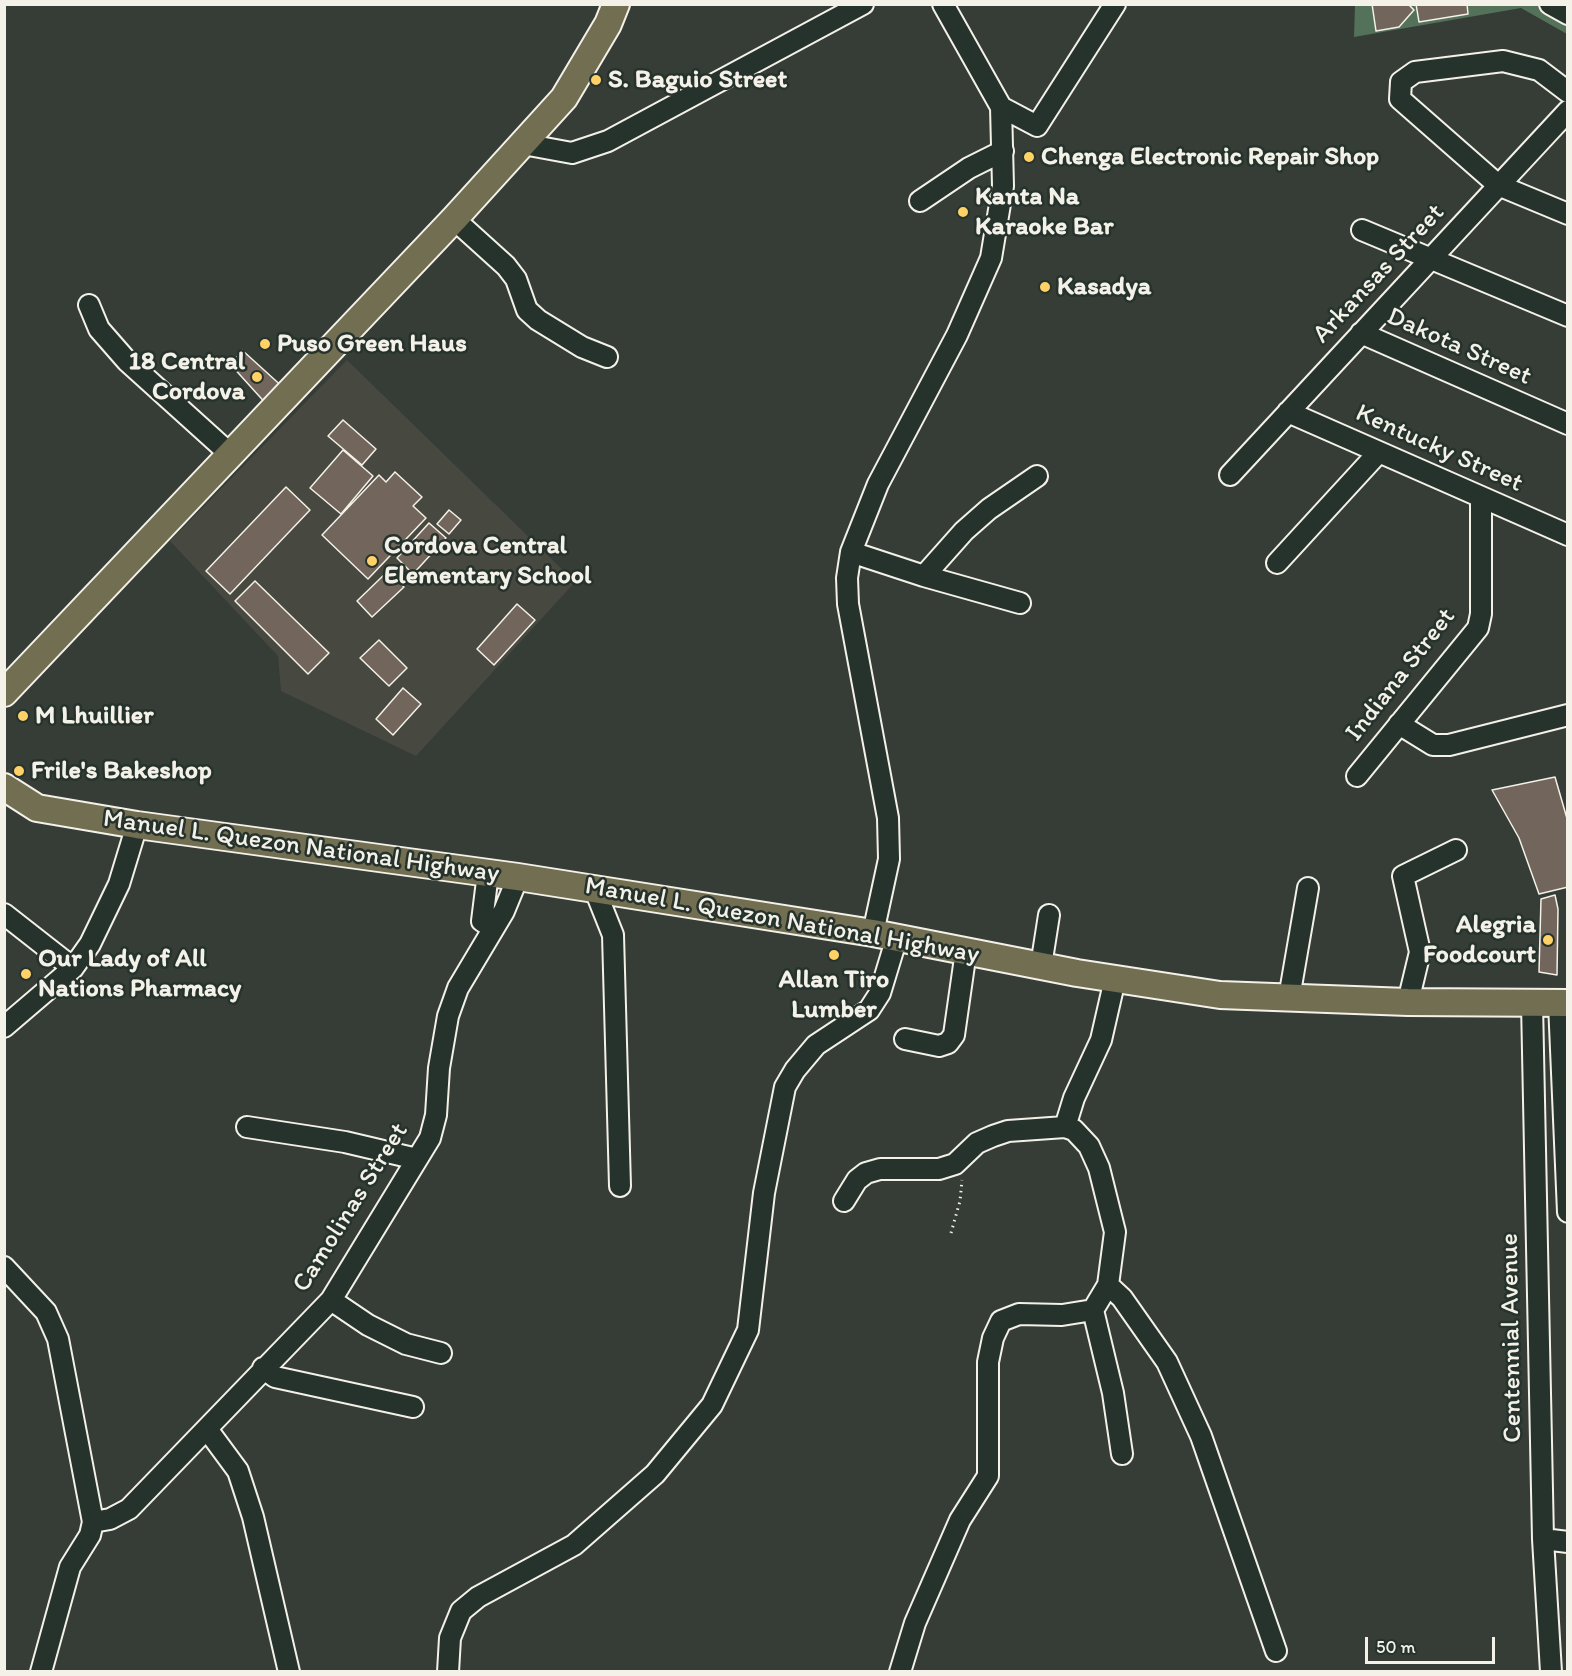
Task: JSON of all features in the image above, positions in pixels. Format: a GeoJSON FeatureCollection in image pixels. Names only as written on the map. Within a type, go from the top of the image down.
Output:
{"type":"FeatureCollection","features":[{"type":"Feature","properties":{"kind":"main road"},"geometry":{"type":"LineString","coordinates":[[4,693],[454,219],[564,98],[608,24],[616,4]]}},
{"type":"Feature","properties":{"kind":"main road","name":"Manuel L. Quezon National Highway"},"geometry":{"type":"LineString","coordinates":[[4,787],[37,808],[136,825],[488,873],[885,935],[1041,966],[1220,995],[1408,1002],[1563,1003]]}},
{"type":"Feature","properties":{"kind":"street"},"geometry":{"type":"LineString","coordinates":[[523,144],[572,153],[608,141],[863,4]]}},
{"type":"Feature","properties":{"kind":"street"},"geometry":{"type":"LineString","coordinates":[[448,1671],[450,1638],[460,1611],[478,1597],[574,1545],[655,1474],[712,1405],[748,1330],[764,1193],[785,1087],[795,1070],[816,1045],[868,1011],[880,993],[890,859],[888,818],[848,604],[847,578],[851,552],[878,484],[957,335],[991,258],[1003,186],[1001,107],[943,4]]}},
{"type":"Feature","properties":{"kind":"street"},"geometry":{"type":"LineString","coordinates":[[1001,107],[1037,126],[1115,4]]}},
{"type":"Feature","properties":{"kind":"street"},"geometry":{"type":"LineString","coordinates":[[1550,4],[1568,14]]}},
{"type":"Feature","properties":{"kind":"street"},"geometry":{"type":"LineString","coordinates":[[1568,92],[1539,70],[1503,61],[1415,72],[1401,82],[1400,99],[1498,186],[1568,214]]}},
{"type":"Feature","properties":{"kind":"street","name":"Arkansas Street"},"geometry":{"type":"LineString","coordinates":[[1230,475],[1568,111]]}},
{"type":"Feature","properties":{"kind":"street"},"geometry":{"type":"LineString","coordinates":[[920,201],[969,168],[1003,151]]}},
{"type":"Feature","properties":{"kind":"street"},"geometry":{"type":"LineString","coordinates":[[454,219],[506,266],[516,279],[525,306],[538,320],[582,346],[607,357]]}},
{"type":"Feature","properties":{"kind":"street"},"geometry":{"type":"LineString","coordinates":[[1362,230],[1568,316]]}},
{"type":"Feature","properties":{"kind":"street"},"geometry":{"type":"LineString","coordinates":[[89,305],[99,329],[127,361],[230,454]]}},
{"type":"Feature","properties":{"kind":"street","name":"Dakota Street"},"geometry":{"type":"LineString","coordinates":[[1361,333],[1568,424]]}},
{"type":"Feature","properties":{"kind":"street","name":"Kentucky Street"},"geometry":{"type":"LineString","coordinates":[[1288,412],[1568,536]]}},
{"type":"Feature","properties":{"kind":"street"},"geometry":{"type":"LineString","coordinates":[[1277,563],[1379,452]]}},
{"type":"Feature","properties":{"kind":"street"},"geometry":{"type":"LineString","coordinates":[[924,576],[989,509],[1037,476]]}},
{"type":"Feature","properties":{"kind":"street","name":"Indiana Street"},"geometry":{"type":"LineString","coordinates":[[1357,776],[1478,628],[1481,614],[1480,497]]}},
{"type":"Feature","properties":{"kind":"street"},"geometry":{"type":"LineString","coordinates":[[851,552],[924,576],[1020,603]]}},
{"type":"Feature","properties":{"kind":"street"},"geometry":{"type":"LineString","coordinates":[[1399,724],[1433,745],[1449,745],[1568,715]]}},
{"type":"Feature","properties":{"kind":"street"},"geometry":{"type":"LineString","coordinates":[[4,1028],[73,968],[90,944],[119,884],[136,825]]}},
{"type":"Feature","properties":{"kind":"street"},"geometry":{"type":"LineString","coordinates":[[1408,1002],[1420,952],[1403,876],[1456,850]]}},
{"type":"Feature","properties":{"kind":"street"},"geometry":{"type":"LineString","coordinates":[[488,873],[482,921],[493,928]]}},
{"type":"Feature","properties":{"kind":"street","name":"Camolinas Street"},"geometry":{"type":"LineString","coordinates":[[93,1522],[110,1519],[129,1509],[331,1300],[430,1138],[436,1115],[448,1016],[458,988],[504,911],[518,878]]}},
{"type":"Feature","properties":{"kind":"street"},"geometry":{"type":"LineString","coordinates":[[1289,998],[1308,888]]}},
{"type":"Feature","properties":{"kind":"street"},"geometry":{"type":"LineString","coordinates":[[595,890],[613,935],[620,1186]]}},
{"type":"Feature","properties":{"kind":"street"},"geometry":{"type":"LineString","coordinates":[[4,914],[73,968]]}},
{"type":"Feature","properties":{"kind":"street"},"geometry":{"type":"LineString","coordinates":[[1041,966],[1049,915]]}},
{"type":"Feature","properties":{"kind":"street"},"geometry":{"type":"LineString","coordinates":[[905,1039],[939,1046],[948,1043],[954,1035],[966,951]]}},
{"type":"Feature","properties":{"kind":"street"},"geometry":{"type":"LineString","coordinates":[[1065,1127],[1074,1098],[1101,1040],[1115,979]]}},
{"type":"Feature","properties":{"kind":"street","name":"Centennial Avenue"},"geometry":{"type":"LineString","coordinates":[[1532,1003],[1543,1539],[1551,1671]]}},
{"type":"Feature","properties":{"kind":"street"},"geometry":{"type":"LineString","coordinates":[[1563,1003],[1568,1212]]}},
{"type":"Feature","properties":{"kind":"street"},"geometry":{"type":"LineString","coordinates":[[247,1127],[345,1142],[417,1159]]}},
{"type":"Feature","properties":{"kind":"street"},"geometry":{"type":"LineString","coordinates":[[844,1201],[857,1180],[866,1173],[880,1169],[939,1169],[955,1164],[977,1143],[1008,1131],[1065,1127],[1074,1130],[1089,1146],[1099,1168],[1115,1232],[1108,1285],[1093,1310],[1113,1393],[1122,1454]]}},
{"type":"Feature","properties":{"kind":"street"},"geometry":{"type":"LineString","coordinates":[[4,1267],[46,1312],[58,1339],[93,1522],[90,1535],[70,1567],[41,1671]]}},
{"type":"Feature","properties":{"kind":"street"},"geometry":{"type":"LineString","coordinates":[[1108,1285],[1122,1298],[1167,1362],[1202,1436],[1276,1651]]}},
{"type":"Feature","properties":{"kind":"street"},"geometry":{"type":"LineString","coordinates":[[331,1300],[368,1325],[406,1344],[441,1353]]}},
{"type":"Feature","properties":{"kind":"street"},"geometry":{"type":"LineString","coordinates":[[900,1671],[915,1623],[956,1530],[988,1476],[988,1362],[993,1338],[1001,1321],[1019,1314],[1062,1315],[1093,1310]]}},
{"type":"Feature","properties":{"kind":"street"},"geometry":{"type":"LineString","coordinates":[[263,1368],[274,1377],[413,1407]]}},
{"type":"Feature","properties":{"kind":"street"},"geometry":{"type":"LineString","coordinates":[[207,1429],[238,1471],[253,1517],[289,1671]]}},
{"type":"Feature","properties":{"kind":"street"},"geometry":{"type":"LineString","coordinates":[[1543,1539],[1568,1542]]}},
{"type":"Feature","properties":{"kind":"path"},"geometry":{"type":"LineString","coordinates":[[951,1233],[960,1201],[966,1154]]}},
{"type":"Feature","properties":{"kind":"shaded area","name":"Cordova Central Elementary School"},"geometry":{"type":"Polygon","coordinates":[[[347,360],[575,582],[416,756],[281,691],[278,656],[170,541],[347,360]]]}},
{"type":"Feature","properties":{"kind":"green space"},"geometry":{"type":"Polygon","coordinates":[[[1355,5],[1567,5],[1567,34],[1521,8],[1354,37],[1355,5]]]}},
{"type":"Feature","properties":{"kind":"building"},"geometry":{"type":"Polygon","coordinates":[[[1372,4],[1408,4],[1414,10],[1399,27],[1376,31],[1372,4]]]}},
{"type":"Feature","properties":{"kind":"building"},"geometry":{"type":"Polygon","coordinates":[[[1416,4],[1467,4],[1468,14],[1419,22],[1416,4]]]}},
{"type":"Feature","properties":{"kind":"building","name":"18 Central Cordova"},"geometry":{"type":"Polygon","coordinates":[[[242,350],[286,390],[269,407],[231,365],[242,350]]]}},
{"type":"Feature","properties":{"kind":"building"},"geometry":{"type":"Polygon","coordinates":[[[343,420],[376,449],[362,465],[328,436],[343,420]]]}},
{"type":"Feature","properties":{"kind":"building"},"geometry":{"type":"Polygon","coordinates":[[[343,450],[373,476],[341,514],[310,488],[343,450]]]}},
{"type":"Feature","properties":{"kind":"building"},"geometry":{"type":"Polygon","coordinates":[[[395,472],[422,497],[413,506],[426,518],[368,579],[322,535],[379,475],[386,482],[395,472]]]}},
{"type":"Feature","properties":{"kind":"building"},"geometry":{"type":"Polygon","coordinates":[[[286,487],[310,510],[230,594],[206,571],[286,487]]]}},
{"type":"Feature","properties":{"kind":"building"},"geometry":{"type":"Polygon","coordinates":[[[449,510],[461,520],[449,534],[437,524],[449,510]]]}},
{"type":"Feature","properties":{"kind":"building"},"geometry":{"type":"Polygon","coordinates":[[[429,523],[446,538],[413,574],[397,558],[429,523]]]}},
{"type":"Feature","properties":{"kind":"building"},"geometry":{"type":"Polygon","coordinates":[[[388,571],[404,587],[372,617],[357,601],[388,571]]]}},
{"type":"Feature","properties":{"kind":"building"},"geometry":{"type":"Polygon","coordinates":[[[255,581],[329,653],[308,674],[235,601],[255,581]]]}},
{"type":"Feature","properties":{"kind":"building"},"geometry":{"type":"Polygon","coordinates":[[[517,604],[535,620],[494,665],[477,649],[517,604]]]}},
{"type":"Feature","properties":{"kind":"building"},"geometry":{"type":"Polygon","coordinates":[[[379,640],[407,668],[389,686],[360,658],[379,640]]]}},
{"type":"Feature","properties":{"kind":"building"},"geometry":{"type":"Polygon","coordinates":[[[403,688],[421,704],[393,735],[376,719],[403,688]]]}},
{"type":"Feature","properties":{"kind":"building"},"geometry":{"type":"Polygon","coordinates":[[[1555,777],[1568,822],[1568,887],[1539,894],[1519,838],[1492,790],[1555,777]]]}},
{"type":"Feature","properties":{"kind":"building","name":"Alegria Foodcourt"},"geometry":{"type":"Polygon","coordinates":[[[1555,895],[1558,909],[1557,975],[1539,972],[1541,899],[1555,895]]]}},
{"type":"Feature","properties":{"kind":"place","name":"S. Baguio Street"},"geometry":{"type":"Point","coordinates":[596,80]}},
{"type":"Feature","properties":{"kind":"place","name":"Chenga Electronic Repair Shop"},"geometry":{"type":"Point","coordinates":[1029,157]}},
{"type":"Feature","properties":{"kind":"place","name":"Kanta Na Karaoke Bar"},"geometry":{"type":"Point","coordinates":[963,212]}},
{"type":"Feature","properties":{"kind":"place","name":"Kasadya"},"geometry":{"type":"Point","coordinates":[1045,287]}},
{"type":"Feature","properties":{"kind":"place","name":"Puso Green Haus"},"geometry":{"type":"Point","coordinates":[265,344]}},
{"type":"Feature","properties":{"kind":"place","name":"18 Central Cordova"},"geometry":{"type":"Point","coordinates":[257,377]}},
{"type":"Feature","properties":{"kind":"place","name":"Cordova Central Elementary School"},"geometry":{"type":"Point","coordinates":[372,561]}},
{"type":"Feature","properties":{"kind":"place","name":"M Lhuillier"},"geometry":{"type":"Point","coordinates":[23,716]}},
{"type":"Feature","properties":{"kind":"place","name":"Frile's Bakeshop"},"geometry":{"type":"Point","coordinates":[19,771]}},
{"type":"Feature","properties":{"kind":"place","name":"Alegria Foodcourt"},"geometry":{"type":"Point","coordinates":[1548,940]}},
{"type":"Feature","properties":{"kind":"place","name":"Allan Tiro Lumber"},"geometry":{"type":"Point","coordinates":[834,955]}},
{"type":"Feature","properties":{"kind":"place","name":"Our Lady of All Nations Pharmacy"},"geometry":{"type":"Point","coordinates":[26,974]}}]}
